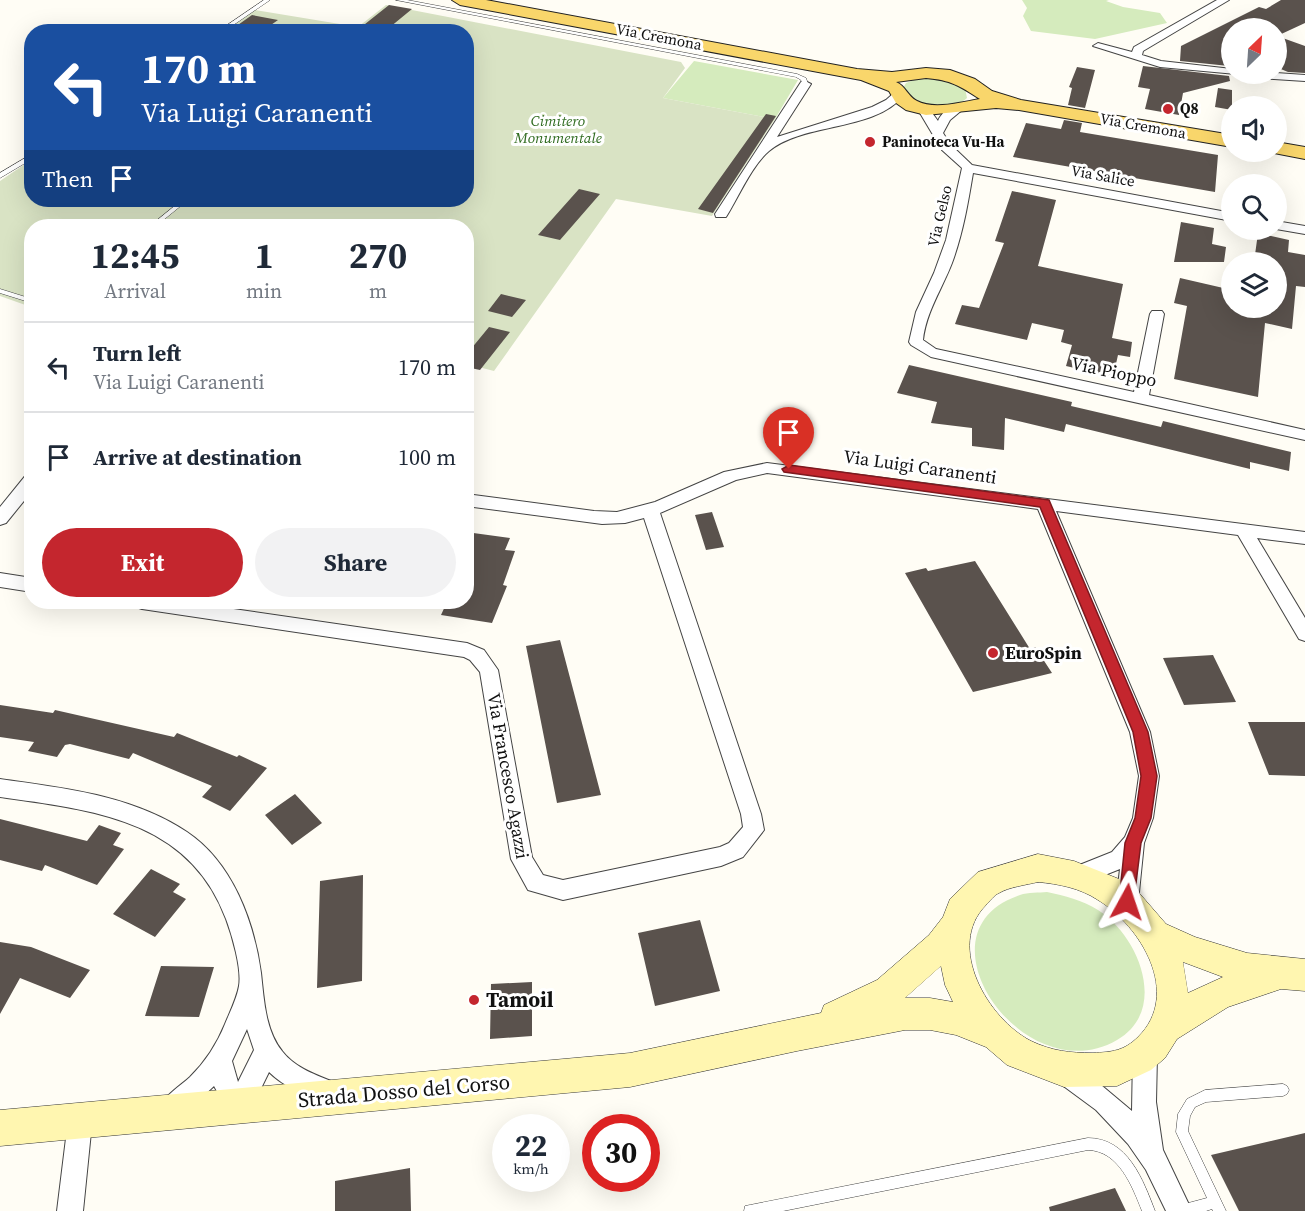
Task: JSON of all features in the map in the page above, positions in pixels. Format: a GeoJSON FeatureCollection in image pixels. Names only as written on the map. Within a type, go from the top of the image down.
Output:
{"type":"FeatureCollection","features":[{"type":"Feature","properties":{"kind":"main road","name":"Via Cremona"},"geometry":{"type":"LineString","coordinates":[[460,0],[857,74],[892,77],[915,74],[950,75],[961,78],[967,101]]}},
{"type":"Feature","properties":{"kind":"main road","name":"Via Cremona"},"geometry":{"type":"LineString","coordinates":[[857,74],[907,99],[1020,105],[1221,139]]}},
{"type":"Feature","properties":{"kind":"main road"},"geometry":{"type":"LineString","coordinates":[[907,99],[905,78],[915,74]]}},
{"type":"Feature","properties":{"kind":"main road"},"geometry":{"type":"LineString","coordinates":[[1287,150],[1305,153]]}},
{"type":"Feature","properties":{"kind":"main road"},"geometry":{"type":"LineString","coordinates":[[1167,1026],[1172,1011],[1173,986],[1168,963],[1155,934],[1127,902],[1109,889],[1080,875],[1038,868],[1022,869],[997,876],[982,885],[969,897],[960,912],[954,928],[952,948],[956,975],[968,1003],[990,1032],[1029,1059],[1065,1071],[1096,1073],[1123,1067],[1145,1055],[1167,1026],[1188,1010],[1226,989],[1293,975]]}},
{"type":"Feature","properties":{"kind":"main road","name":"Strada Dosso del Corso"},"geometry":{"type":"LineString","coordinates":[[806,1032],[889,991],[940,946],[954,928]]}},
{"type":"Feature","properties":{"kind":"main road"},"geometry":{"type":"LineString","coordinates":[[1155,934],[1208,958],[1293,975]]}},
{"type":"Feature","properties":{"kind":"main road","name":"Strada Dosso del Corso"},"geometry":{"type":"LineString","coordinates":[[0,1128],[630,1070],[806,1032],[905,1014],[930,1014],[956,1019],[990,1032]]}},
{"type":"Feature","properties":{"kind":"street"},"geometry":{"type":"LineString","coordinates":[[1136,57],[1138,49],[1224,0]]}},
{"type":"Feature","properties":{"kind":"street"},"geometry":{"type":"LineString","coordinates":[[1098,46],[1160,64],[1221,71]]}},
{"type":"Feature","properties":{"kind":"street"},"geometry":{"type":"LineString","coordinates":[[1287,77],[1305,78]]}},
{"type":"Feature","properties":{"kind":"street"},"geometry":{"type":"LineString","coordinates":[[721,214],[805,84]]}},
{"type":"Feature","properties":{"kind":"street"},"geometry":{"type":"LineString","coordinates":[[764,149],[812,128],[907,99]]}},
{"type":"Feature","properties":{"kind":"street"},"geometry":{"type":"LineString","coordinates":[[879,108],[907,99]]}},
{"type":"Feature","properties":{"kind":"street","name":"Via Gelso"},"geometry":{"type":"LineString","coordinates":[[907,99],[933,120],[946,146],[968,168],[956,232],[944,266],[916,329],[916,342]]}},
{"type":"Feature","properties":{"kind":"street"},"geometry":{"type":"LineString","coordinates":[[939,131],[945,117],[967,101]]}},
{"type":"Feature","properties":{"kind":"street","name":"Via Salice"},"geometry":{"type":"LineString","coordinates":[[968,168],[1221,215]]}},
{"type":"Feature","properties":{"kind":"street"},"geometry":{"type":"LineString","coordinates":[[1287,227],[1305,230]]}},
{"type":"Feature","properties":{"kind":"street"},"geometry":{"type":"LineString","coordinates":[[1141,398],[1157,314]]}},
{"type":"Feature","properties":{"kind":"street","name":"Via Pioppo"},"geometry":{"type":"LineString","coordinates":[[916,342],[931,352],[1305,435]]}},
{"type":"Feature","properties":{"kind":"street","name":"Via Luigi Caranenti"},"geometry":{"type":"LineString","coordinates":[[474,501],[600,518],[624,517],[650,509],[730,474],[749,469],[767,468],[1305,538]]}},
{"type":"Feature","properties":{"kind":"street"},"geometry":{"type":"LineString","coordinates":[[0,519],[24,489]]}},
{"type":"Feature","properties":{"kind":"street"},"geometry":{"type":"LineString","coordinates":[[1044,503],[1140,732],[1149,776],[1143,818],[1133,843],[1127,902]]}},
{"type":"Feature","properties":{"kind":"street","name":"Via Francesco Agazzi"},"geometry":{"type":"LineString","coordinates":[[189,609],[467,650],[477,655],[489,670],[522,859],[536,883],[563,890],[721,856],[736,850],[754,830],[752,814],[650,509]]}},
{"type":"Feature","properties":{"kind":"street"},"geometry":{"type":"LineString","coordinates":[[1244,531],[1305,634]]}},
{"type":"Feature","properties":{"kind":"street"},"geometry":{"type":"LineString","coordinates":[[0,580],[24,584]]}},
{"type":"Feature","properties":{"kind":"street"},"geometry":{"type":"LineString","coordinates":[[0,788],[85,801],[136,815],[180,838],[204,858],[224,890],[244,941],[258,1029],[267,1050],[285,1072],[338,1097]]}},
{"type":"Feature","properties":{"kind":"street"},"geometry":{"type":"LineString","coordinates":[[1080,875],[1120,859],[1133,843]]}},
{"type":"Feature","properties":{"kind":"street"},"geometry":{"type":"LineString","coordinates":[[168,1112],[198,1085],[220,1060],[234,1033],[250,988]]}},
{"type":"Feature","properties":{"kind":"street"},"geometry":{"type":"LineString","coordinates":[[239,1106],[267,1050]]}},
{"type":"Feature","properties":{"kind":"street"},"geometry":{"type":"LineString","coordinates":[[1145,1055],[1142,1076],[1143,1114],[1154,1160]]}},
{"type":"Feature","properties":{"kind":"street"},"geometry":{"type":"LineString","coordinates":[[220,1060],[225,1083],[239,1106]]}},
{"type":"Feature","properties":{"kind":"street"},"geometry":{"type":"LineString","coordinates":[[1065,1071],[1110,1106],[1127,1123],[1154,1160],[1181,1211]]}},
{"type":"Feature","properties":{"kind":"street"},"geometry":{"type":"LineString","coordinates":[[70,1211],[80,1122]]}},
{"type":"Feature","properties":{"kind":"lane"},"geometry":{"type":"LineString","coordinates":[[231,24],[267,0]]}},
{"type":"Feature","properties":{"kind":"lane"},"geometry":{"type":"LineString","coordinates":[[399,0],[797,76],[804,78],[805,84]]}},
{"type":"Feature","properties":{"kind":"lane"},"geometry":{"type":"LineString","coordinates":[[0,176],[24,161]]}},
{"type":"Feature","properties":{"kind":"lane"},"geometry":{"type":"LineString","coordinates":[[162,219],[176,207]]}},
{"type":"Feature","properties":{"kind":"lane"},"geometry":{"type":"LineString","coordinates":[[0,291],[24,298]]}},
{"type":"Feature","properties":{"kind":"lane"},"geometry":{"type":"LineString","coordinates":[[1181,1211],[1218,1206],[1182,1132],[1184,1114],[1191,1103],[1204,1096],[1283,1090]]}},
{"type":"Feature","properties":{"kind":"lane"},"geometry":{"type":"LineString","coordinates":[[750,1211],[1088,1144],[1103,1146],[1119,1157],[1137,1185],[1149,1211]]}},
{"type":"Feature","properties":{"kind":"green space"},"geometry":{"type":"Polygon","coordinates":[[[1022,0],[1109,0],[1106,1],[1123,7],[1160,13],[1167,23],[1095,39],[1031,31],[1023,16],[1027,8],[1022,0]]]}},
{"type":"Feature","properties":{"kind":"green space","name":"Cimitero Monumentale"},"geometry":{"type":"Polygon","coordinates":[[[386,5],[681,62],[685,68],[663,98],[775,119],[712,216],[616,199],[494,371],[474,366],[474,219],[24,219],[24,305],[0,296],[0,181],[24,165],[24,207],[474,207],[474,24],[362,24],[386,5]]]}},
{"type":"Feature","properties":{"kind":"green space","name":"Cimitero Monumentale"},"geometry":{"type":"Polygon","coordinates":[[[255,10],[340,24],[234,24],[255,10]]]}},
{"type":"Feature","properties":{"kind":"green space"},"geometry":{"type":"Polygon","coordinates":[[[694,61],[798,80],[775,119],[663,98],[694,61]]]}},
{"type":"Feature","properties":{"kind":"green space"},"geometry":{"type":"Polygon","coordinates":[[[922,77],[942,78],[965,88],[967,98],[949,106],[922,105],[911,98],[903,88],[906,83],[922,77]]]}},
{"type":"Feature","properties":{"kind":"green space"},"geometry":{"type":"Polygon","coordinates":[[[1047,892],[1080,901],[1098,910],[1126,937],[1136,955],[1145,993],[1142,1011],[1133,1027],[1117,1040],[1082,1051],[1047,1045],[1016,1027],[992,1001],[978,971],[976,940],[989,914],[1020,895],[1047,892]]]}},
{"type":"Feature","properties":{"kind":"building"},"geometry":{"type":"Polygon","coordinates":[[[1281,0],[1305,0],[1305,23],[1287,31],[1287,18],[1237,18],[1259,7],[1266,9],[1281,0]]]}},
{"type":"Feature","properties":{"kind":"building"},"geometry":{"type":"Polygon","coordinates":[[[389,5],[412,9],[394,24],[365,24],[389,5]]]}},
{"type":"Feature","properties":{"kind":"building"},"geometry":{"type":"Polygon","coordinates":[[[252,15],[278,20],[272,24],[239,24],[252,15]]]}},
{"type":"Feature","properties":{"kind":"building"},"geometry":{"type":"Polygon","coordinates":[[[1221,26],[1221,65],[1180,61],[1181,46],[1221,26]]]}},
{"type":"Feature","properties":{"kind":"building"},"geometry":{"type":"Polygon","coordinates":[[[1287,40],[1305,46],[1305,73],[1288,72],[1287,40]]]}},
{"type":"Feature","properties":{"kind":"building"},"geometry":{"type":"Polygon","coordinates":[[[1143,66],[1221,75],[1221,83],[1183,93],[1179,115],[1145,109],[1150,89],[1138,87],[1143,66]]]}},
{"type":"Feature","properties":{"kind":"building"},"geometry":{"type":"Polygon","coordinates":[[[1077,67],[1095,70],[1085,108],[1068,105],[1072,88],[1069,87],[1077,67]]]}},
{"type":"Feature","properties":{"kind":"building"},"geometry":{"type":"Polygon","coordinates":[[[1218,88],[1232,90],[1232,96],[1221,96],[1221,108],[1215,107],[1218,88]]]}},
{"type":"Feature","properties":{"kind":"building"},"geometry":{"type":"Polygon","coordinates":[[[766,114],[776,116],[713,213],[698,209],[766,114]]]}},
{"type":"Feature","properties":{"kind":"building"},"geometry":{"type":"Polygon","coordinates":[[[1064,120],[1082,123],[1080,132],[1218,155],[1215,192],[1013,157],[1026,123],[1061,129],[1064,120]]]}},
{"type":"Feature","properties":{"kind":"building"},"geometry":{"type":"Polygon","coordinates":[[[579,189],[600,194],[560,240],[538,235],[579,189]]]}},
{"type":"Feature","properties":{"kind":"building"},"geometry":{"type":"Polygon","coordinates":[[[1012,191],[1056,200],[1038,266],[1123,284],[1112,338],[1132,342],[1130,357],[1118,355],[1113,377],[1066,366],[1072,345],[1061,342],[1064,330],[1032,323],[1027,340],[955,324],[962,305],[979,308],[1004,243],[995,241],[1012,191]]]}},
{"type":"Feature","properties":{"kind":"building"},"geometry":{"type":"Polygon","coordinates":[[[1181,222],[1214,228],[1212,244],[1226,247],[1225,252],[1221,252],[1221,262],[1174,262],[1181,222]]]}},
{"type":"Feature","properties":{"kind":"building"},"geometry":{"type":"Polygon","coordinates":[[[1257,240],[1287,240],[1289,240],[1288,252],[1305,255],[1305,287],[1296,286],[1292,329],[1265,323],[1258,397],[1174,379],[1187,306],[1174,303],[1180,278],[1221,287],[1221,318],[1287,318],[1287,252],[1255,252],[1257,240]]]}},
{"type":"Feature","properties":{"kind":"building"},"geometry":{"type":"Polygon","coordinates":[[[501,294],[526,300],[512,317],[488,311],[501,294]]]}},
{"type":"Feature","properties":{"kind":"building"},"geometry":{"type":"Polygon","coordinates":[[[489,327],[510,332],[480,370],[474,369],[474,345],[489,327]]]}},
{"type":"Feature","properties":{"kind":"building"},"geometry":{"type":"Polygon","coordinates":[[[909,365],[1072,402],[1071,406],[1161,427],[1163,421],[1291,452],[1289,471],[1250,462],[1250,469],[1066,424],[1064,432],[1005,418],[1004,450],[972,446],[972,428],[931,423],[937,402],[897,393],[909,365]]]}},
{"type":"Feature","properties":{"kind":"building"},"geometry":{"type":"Polygon","coordinates":[[[712,512],[724,547],[706,550],[695,515],[712,512]]]}},
{"type":"Feature","properties":{"kind":"building"},"geometry":{"type":"Polygon","coordinates":[[[474,533],[510,538],[505,550],[515,551],[503,585],[507,586],[492,623],[441,615],[444,609],[474,609],[474,533]]]}},
{"type":"Feature","properties":{"kind":"building"},"geometry":{"type":"Polygon","coordinates":[[[975,561],[1030,649],[1035,647],[1052,673],[973,692],[905,573],[926,568],[928,571],[975,561]]]}},
{"type":"Feature","properties":{"kind":"building"},"geometry":{"type":"Polygon","coordinates":[[[560,640],[601,795],[557,803],[526,646],[560,640]]]}},
{"type":"Feature","properties":{"kind":"building"},"geometry":{"type":"Polygon","coordinates":[[[1213,655],[1236,702],[1184,705],[1163,658],[1213,655]]]}},
{"type":"Feature","properties":{"kind":"building"},"geometry":{"type":"Polygon","coordinates":[[[0,705],[53,713],[55,710],[174,737],[177,733],[237,757],[239,755],[267,768],[230,811],[202,797],[212,786],[133,753],[129,759],[70,744],[65,745],[57,757],[28,751],[34,742],[0,737],[0,705]]]}},
{"type":"Feature","properties":{"kind":"building"},"geometry":{"type":"Polygon","coordinates":[[[1248,722],[1305,722],[1305,776],[1269,775],[1248,722]]]}},
{"type":"Feature","properties":{"kind":"building"},"geometry":{"type":"Polygon","coordinates":[[[295,794],[322,823],[292,845],[265,815],[295,794]]]}},
{"type":"Feature","properties":{"kind":"building"},"geometry":{"type":"Polygon","coordinates":[[[0,819],[87,841],[99,825],[121,833],[113,845],[124,849],[97,885],[45,865],[42,871],[0,860],[0,819]]]}},
{"type":"Feature","properties":{"kind":"building"},"geometry":{"type":"Polygon","coordinates":[[[151,869],[180,884],[173,892],[186,899],[155,937],[113,914],[151,869]]]}},
{"type":"Feature","properties":{"kind":"building"},"geometry":{"type":"Polygon","coordinates":[[[363,875],[362,981],[317,988],[320,881],[363,875]]]}},
{"type":"Feature","properties":{"kind":"building"},"geometry":{"type":"Polygon","coordinates":[[[700,920],[720,991],[655,1006],[638,933],[700,920]]]}},
{"type":"Feature","properties":{"kind":"building"},"geometry":{"type":"Polygon","coordinates":[[[0,942],[31,947],[90,970],[70,998],[20,978],[0,1014],[0,942]]]}},
{"type":"Feature","properties":{"kind":"building"},"geometry":{"type":"Polygon","coordinates":[[[161,966],[214,967],[199,1017],[145,1016],[161,966]]]}},
{"type":"Feature","properties":{"kind":"building"},"geometry":{"type":"Polygon","coordinates":[[[532,982],[532,1036],[490,1039],[491,984],[532,982]]]}},
{"type":"Feature","properties":{"kind":"building"},"geometry":{"type":"Polygon","coordinates":[[[1305,1133],[1305,1211],[1239,1211],[1211,1155],[1305,1133]]]}},
{"type":"Feature","properties":{"kind":"building"},"geometry":{"type":"Polygon","coordinates":[[[410,1168],[411,1211],[335,1211],[335,1181],[410,1168]]]}},
{"type":"Feature","properties":{"kind":"building"},"geometry":{"type":"Polygon","coordinates":[[[1115,1188],[1126,1211],[1050,1211],[1049,1207],[1115,1188]]]}},
{"type":"Feature","properties":{"kind":"place","name":"Q8"},"geometry":{"type":"Point","coordinates":[1168,109]}},
{"type":"Feature","properties":{"kind":"place","name":"Paninoteca Vu-Ha"},"geometry":{"type":"Point","coordinates":[870,142]}},
{"type":"Feature","properties":{"kind":"place","name":"EuroSpin"},"geometry":{"type":"Point","coordinates":[993,653]}},
{"type":"Feature","properties":{"kind":"place","name":"Tamoil"},"geometry":{"type":"Point","coordinates":[474,1000]}},
{"type":"Feature","properties":{"kind":"route"},"geometry":{"type":"LineString","coordinates":[[789,469],[1044,503],[1140,732],[1149,776],[1143,818],[1133,843],[1127,902]]}}]}
